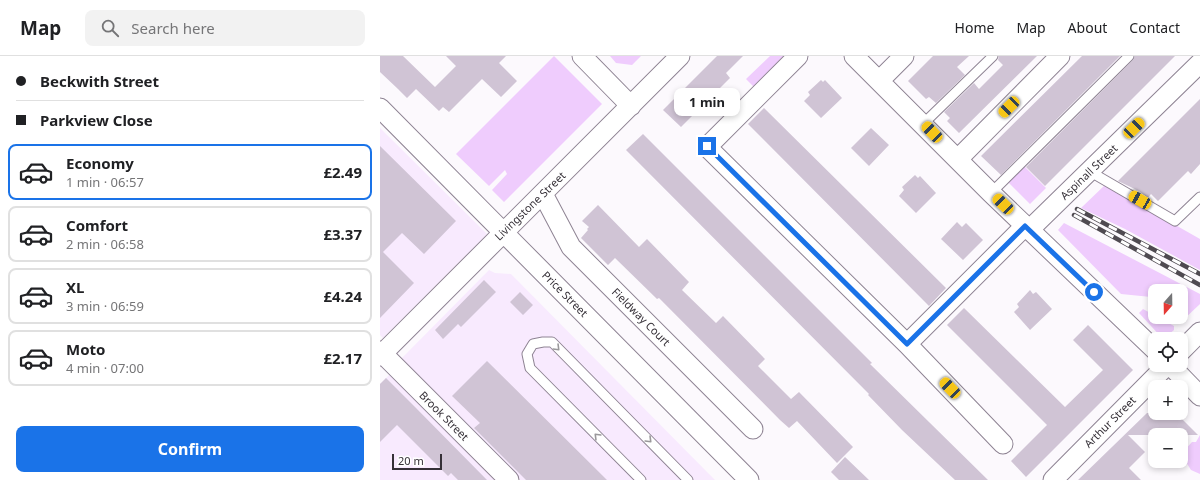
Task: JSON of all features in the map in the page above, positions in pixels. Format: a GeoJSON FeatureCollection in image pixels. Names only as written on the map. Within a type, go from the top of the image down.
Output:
{"type":"FeatureCollection","features":[{"type":"Feature","properties":{"kind":"street"},"geometry":{"type":"LineString","coordinates":[[582,56],[631,106]]}},
{"type":"Feature","properties":{"kind":"street","name":"Livingstone Street"},"geometry":{"type":"LineString","coordinates":[[381,354],[680,56]]}},
{"type":"Feature","properties":{"kind":"street"},"geometry":{"type":"LineString","coordinates":[[798,56],[707,146],[907,344],[1003,444]]}},
{"type":"Feature","properties":{"kind":"street"},"geometry":{"type":"LineString","coordinates":[[854,56],[880,80],[991,193],[1148,343]]}},
{"type":"Feature","properties":{"kind":"street"},"geometry":{"type":"LineString","coordinates":[[880,80],[904,56]]}},
{"type":"Feature","properties":{"kind":"street"},"geometry":{"type":"LineString","coordinates":[[958,159],[1060,56]]}},
{"type":"Feature","properties":{"kind":"street","name":"Aspinall Street"},"geometry":{"type":"LineString","coordinates":[[907,344],[1200,63]]}},
{"type":"Feature","properties":{"kind":"street","name":"Price Street"},"geometry":{"type":"LineString","coordinates":[[380,108],[749,480]]}},
{"type":"Feature","properties":{"kind":"street","name":"Fieldway Court"},"geometry":{"type":"LineString","coordinates":[[543,194],[571,247],[753,429]]}},
{"type":"Feature","properties":{"kind":"street"},"geometry":{"type":"LineString","coordinates":[[1188,344],[1200,332]]}},
{"type":"Feature","properties":{"kind":"street","name":"Brook Street"},"geometry":{"type":"LineString","coordinates":[[381,354],[509,480]]}},
{"type":"Feature","properties":{"kind":"street","name":"Arthur Street"},"geometry":{"type":"LineString","coordinates":[[1053,480],[1160,372]]}},
{"type":"Feature","properties":{"kind":"street"},"geometry":{"type":"LineString","coordinates":[[1177,372],[1200,396]]}},
{"type":"Feature","properties":{"kind":"lane"},"geometry":{"type":"LineString","coordinates":[[923,124],[993,56]]}},
{"type":"Feature","properties":{"kind":"lane"},"geometry":{"type":"LineString","coordinates":[[991,193],[1129,56]]}},
{"type":"Feature","properties":{"kind":"lane"},"geometry":{"type":"LineString","coordinates":[[1089,171],[1175,221],[1200,197]]}},
{"type":"Feature","properties":{"kind":"lane"},"geometry":{"type":"LineString","coordinates":[[641,480],[530,368],[527,354],[533,344],[552,342],[688,480]]}},
{"type":"Feature","properties":{"kind":"shaded area"},"geometry":{"type":"Polygon","coordinates":[[[554,56],[602,104],[504,202],[492,190],[507,174],[505,170],[489,186],[456,154],[554,56]]]}},
{"type":"Feature","properties":{"kind":"shaded area"},"geometry":{"type":"Polygon","coordinates":[[[610,56],[641,56],[632,65],[616,63],[610,56]]]}},
{"type":"Feature","properties":{"kind":"shaded area"},"geometry":{"type":"Polygon","coordinates":[[[770,56],[789,56],[755,88],[746,79],[770,56]]]}},
{"type":"Feature","properties":{"kind":"shaded area"},"geometry":{"type":"Polygon","coordinates":[[[380,128],[487,234],[383,338],[380,335],[380,128]]]}},
{"type":"Feature","properties":{"kind":"shaded area"},"geometry":{"type":"Polygon","coordinates":[[[1024,166],[1046,188],[1030,204],[1008,182],[1024,166]]]}},
{"type":"Feature","properties":{"kind":"shaded area"},"geometry":{"type":"Polygon","coordinates":[[[1105,185],[1200,239],[1200,270],[1125,229],[1081,208],[1105,185]]]}},
{"type":"Feature","properties":{"kind":"shaded area"},"geometry":{"type":"Polygon","coordinates":[[[1064,223],[1181,284],[1148,284],[1148,297],[1121,294],[1058,230],[1064,223]]]}},
{"type":"Feature","properties":{"kind":"shaded area"},"geometry":{"type":"Polygon","coordinates":[[[489,270],[495,273],[511,274],[715,480],[520,480],[400,360],[489,270]]]}},
{"type":"Feature","properties":{"kind":"shaded area"},"geometry":{"type":"Polygon","coordinates":[[[1188,288],[1200,294],[1200,304],[1188,315],[1188,288]]]}},
{"type":"Feature","properties":{"kind":"shaded area"},"geometry":{"type":"Polygon","coordinates":[[[1143,309],[1148,312],[1148,323],[1139,313],[1143,309]]]}},
{"type":"Feature","properties":{"kind":"shaded area"},"geometry":{"type":"Polygon","coordinates":[[[1149,324],[1170,324],[1174,326],[1174,330],[1172,332],[1157,332],[1149,324]]]}},
{"type":"Feature","properties":{"kind":"shaded area"},"geometry":{"type":"Polygon","coordinates":[[[390,374],[496,480],[380,480],[380,384],[390,374]]]}},
{"type":"Feature","properties":{"kind":"shaded area"},"geometry":{"type":"Polygon","coordinates":[[[1200,435],[1200,474],[1191,470],[1188,465],[1188,446],[1192,442],[1196,442],[1200,435]]]}},
{"type":"Feature","properties":{"kind":"building"},"geometry":{"type":"Polygon","coordinates":[[[380,56],[403,56],[435,87],[456,66],[446,56],[506,56],[499,63],[517,81],[501,97],[482,79],[449,112],[443,107],[439,111],[416,89],[407,98],[380,72],[380,56]]]}},
{"type":"Feature","properties":{"kind":"building"},"geometry":{"type":"Polygon","coordinates":[[[717,56],[743,56],[726,73],[730,78],[681,127],[663,110],[717,56]]]}},
{"type":"Feature","properties":{"kind":"building"},"geometry":{"type":"Polygon","coordinates":[[[933,56],[969,56],[957,67],[965,75],[936,103],[929,97],[926,99],[908,81],[933,56]]]}},
{"type":"Feature","properties":{"kind":"building"},"geometry":{"type":"Polygon","coordinates":[[[999,56],[1037,56],[959,133],[947,121],[950,118],[944,112],[974,83],[979,89],[1003,65],[998,60],[999,56]]]}},
{"type":"Feature","properties":{"kind":"building"},"geometry":{"type":"Polygon","coordinates":[[[1082,56],[1120,56],[1001,175],[981,156],[1082,56]]]}},
{"type":"Feature","properties":{"kind":"building"},"geometry":{"type":"Polygon","coordinates":[[[1135,56],[1175,56],[1045,186],[1026,167],[1133,60],[1135,56]]]}},
{"type":"Feature","properties":{"kind":"building"},"geometry":{"type":"Polygon","coordinates":[[[821,80],[823,82],[825,80],[842,98],[821,118],[804,101],[810,95],[808,92],[821,80]]]}},
{"type":"Feature","properties":{"kind":"building"},"geometry":{"type":"Polygon","coordinates":[[[1200,99],[1200,164],[1191,174],[1188,171],[1158,201],[1151,194],[1148,198],[1139,191],[1118,181],[1200,99]]]}},
{"type":"Feature","properties":{"kind":"building"},"geometry":{"type":"Polygon","coordinates":[[[764,108],[946,288],[929,306],[748,124],[764,108]]]}},
{"type":"Feature","properties":{"kind":"building"},"geometry":{"type":"Polygon","coordinates":[[[871,128],[889,145],[869,166],[851,148],[871,128]]]}},
{"type":"Feature","properties":{"kind":"building"},"geometry":{"type":"Polygon","coordinates":[[[643,134],[872,363],[870,364],[988,480],[955,480],[902,430],[868,395],[869,394],[626,150],[643,134]]]}},
{"type":"Feature","properties":{"kind":"building"},"geometry":{"type":"Polygon","coordinates":[[[380,146],[456,221],[424,254],[402,233],[383,252],[414,283],[380,318],[380,146]]]}},
{"type":"Feature","properties":{"kind":"building"},"geometry":{"type":"Polygon","coordinates":[[[915,175],[918,178],[920,176],[936,193],[916,213],[899,196],[904,190],[902,187],[915,175]]]}},
{"type":"Feature","properties":{"kind":"building"},"geometry":{"type":"Polygon","coordinates":[[[598,205],[639,247],[647,239],[689,282],[682,290],[716,323],[723,316],[765,359],[758,366],[791,399],[799,392],[853,447],[837,463],[797,421],[789,428],[780,420],[659,298],[657,299],[615,258],[608,265],[581,238],[589,227],[582,221],[598,205]]]}},
{"type":"Feature","properties":{"kind":"building"},"geometry":{"type":"Polygon","coordinates":[[[957,222],[962,227],[966,223],[983,240],[963,260],[941,239],[957,222]]]}},
{"type":"Feature","properties":{"kind":"building"},"geometry":{"type":"Polygon","coordinates":[[[484,280],[496,292],[461,327],[458,324],[443,339],[435,330],[484,280]]]}},
{"type":"Feature","properties":{"kind":"building"},"geometry":{"type":"Polygon","coordinates":[[[1030,290],[1033,294],[1036,292],[1052,309],[1030,330],[1014,312],[1019,307],[1017,304],[1030,290]]]}},
{"type":"Feature","properties":{"kind":"building"},"geometry":{"type":"Polygon","coordinates":[[[520,292],[533,305],[523,315],[510,302],[520,292]]]}},
{"type":"Feature","properties":{"kind":"building"},"geometry":{"type":"Polygon","coordinates":[[[964,308],[1065,407],[1103,370],[1073,340],[1088,325],[1133,370],[1026,477],[1011,461],[1047,425],[947,325],[964,308]]]}},
{"type":"Feature","properties":{"kind":"building"},"geometry":{"type":"Polygon","coordinates":[[[487,361],[607,480],[526,480],[474,428],[480,423],[452,396],[487,361]]]}},
{"type":"Feature","properties":{"kind":"building"},"geometry":{"type":"Polygon","coordinates":[[[386,378],[487,480],[458,480],[451,473],[448,476],[397,425],[380,442],[380,384],[386,378]]]}},
{"type":"Feature","properties":{"kind":"building"},"geometry":{"type":"Polygon","coordinates":[[[1147,413],[1148,420],[1183,420],[1198,435],[1188,435],[1188,428],[1148,428],[1148,435],[1128,435],[1145,452],[1129,468],[1141,480],[1078,480],[1147,413]]]}},
{"type":"Feature","properties":{"kind":"building"},"geometry":{"type":"Polygon","coordinates":[[[845,457],[869,480],[839,480],[831,472],[845,457]]]}},
{"type":"Feature","properties":{"kind":"railway"},"geometry":{"type":"LineString","coordinates":[[1077,209],[1200,274]]}},
{"type":"Feature","properties":{"kind":"railway"},"geometry":{"type":"LineString","coordinates":[[1074,215],[1200,285]]}},
{"type":"Feature","properties":{"kind":"route"},"geometry":{"type":"LineString","coordinates":[[707,146],[907,344],[1025,226],[1094,292]]}}]}
